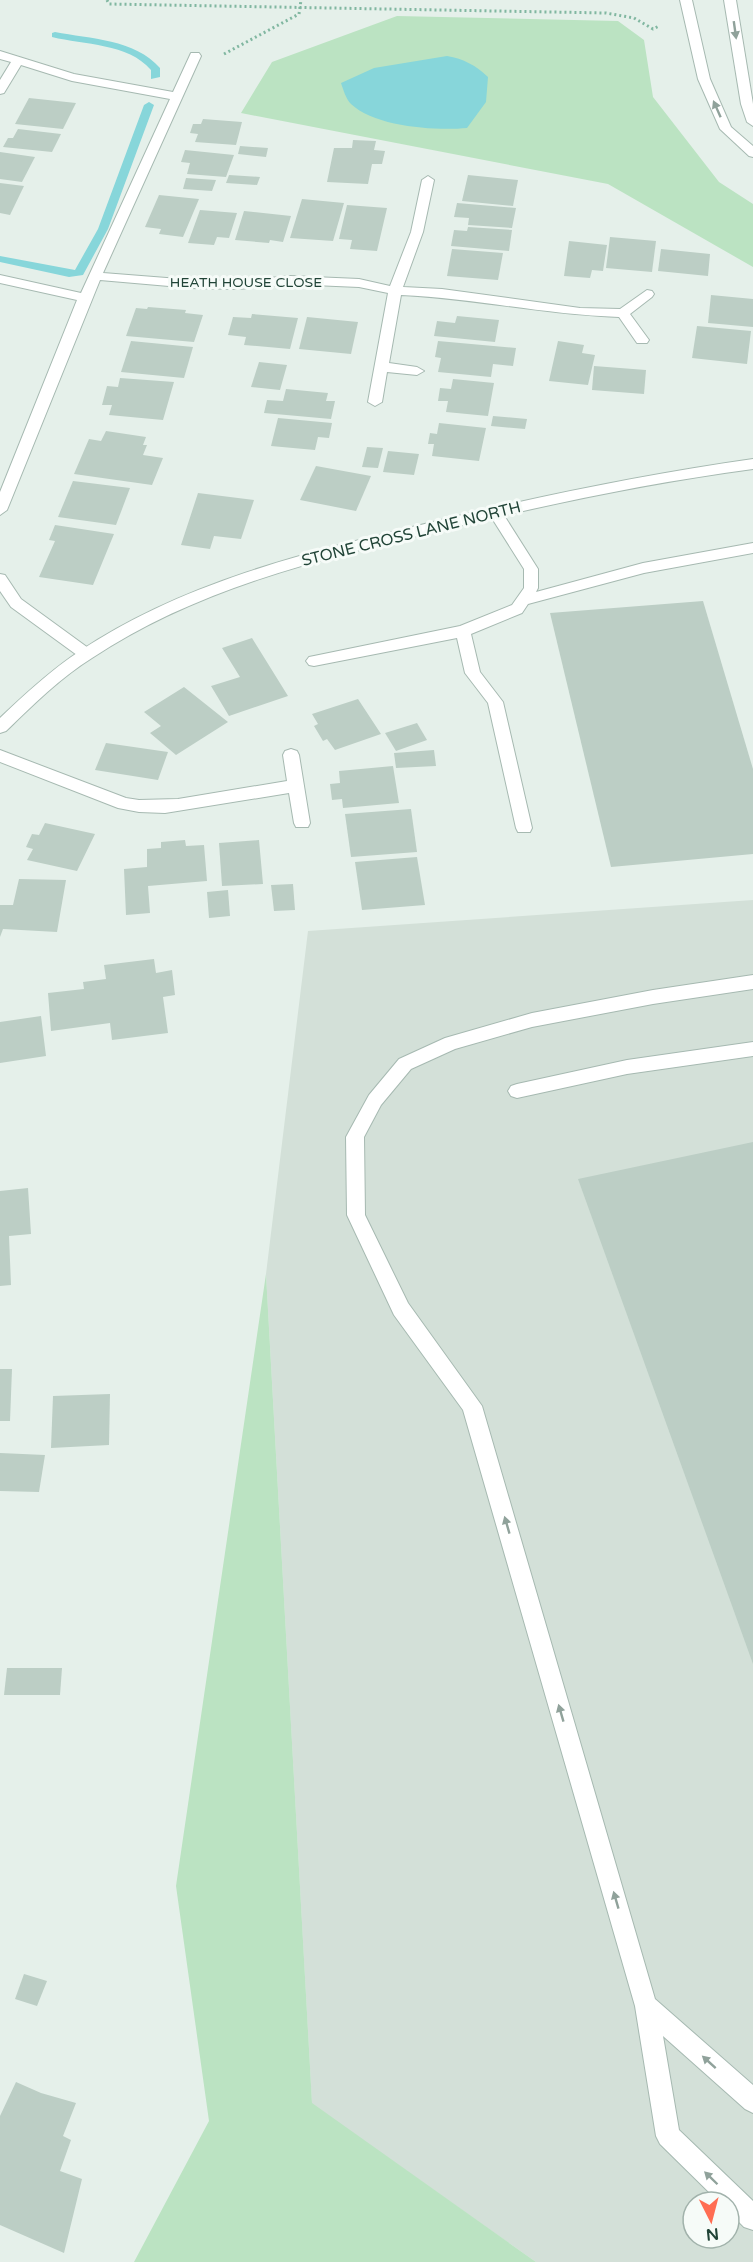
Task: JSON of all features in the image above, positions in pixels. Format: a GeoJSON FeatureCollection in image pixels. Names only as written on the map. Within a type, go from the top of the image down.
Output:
{"type":"FeatureCollection","features":[{"type":"Feature","properties":{"kind":"street"},"geometry":{"type":"LineString","coordinates":[[686,0],[704,79],[726,129],[753,153]]}},
{"type":"Feature","properties":{"kind":"street"},"geometry":{"type":"LineString","coordinates":[[730,0],[739,60],[753,122]]}},
{"type":"Feature","properties":{"kind":"street"},"geometry":{"type":"LineString","coordinates":[[739,60],[753,48]]}},
{"type":"Feature","properties":{"kind":"street"},"geometry":{"type":"LineString","coordinates":[[0,55],[72,77],[175,96]]}},
{"type":"Feature","properties":{"kind":"street"},"geometry":{"type":"LineString","coordinates":[[0,510],[85,298],[97,276],[175,96],[195,57]]}},
{"type":"Feature","properties":{"kind":"street"},"geometry":{"type":"LineString","coordinates":[[0,90],[18,62]]}},
{"type":"Feature","properties":{"kind":"street"},"geometry":{"type":"LineString","coordinates":[[375,402],[395,291],[417,232],[428,180]]}},
{"type":"Feature","properties":{"kind":"street","name":"HEATH HOUSE CLOSE"},"geometry":{"type":"LineString","coordinates":[[97,276],[192,284],[239,285],[290,280],[347,283],[395,291],[442,293],[580,312],[623,313]]}},
{"type":"Feature","properties":{"kind":"street"},"geometry":{"type":"LineString","coordinates":[[0,279],[85,298]]}},
{"type":"Feature","properties":{"kind":"street"},"geometry":{"type":"LineString","coordinates":[[642,340],[623,313],[647,294]]}},
{"type":"Feature","properties":{"kind":"street"},"geometry":{"type":"LineString","coordinates":[[382,367],[417,371]]}},
{"type":"Feature","properties":{"kind":"street","name":"STONE CROSS LANE NORTH"},"geometry":{"type":"LineString","coordinates":[[0,727],[28,700],[86,654],[150,616],[215,587],[298,560],[495,512],[645,480],[753,464]]}},
{"type":"Feature","properties":{"kind":"street"},"geometry":{"type":"LineString","coordinates":[[314,661],[463,631],[517,609],[531,588],[531,569],[495,512]]}},
{"type":"Feature","properties":{"kind":"street"},"geometry":{"type":"LineString","coordinates":[[523,600],[586,585],[642,568],[753,549]]}},
{"type":"Feature","properties":{"kind":"street"},"geometry":{"type":"LineString","coordinates":[[0,579],[16,603],[86,654]]}},
{"type":"Feature","properties":{"kind":"street"},"geometry":{"type":"LineString","coordinates":[[463,631],[473,673],[495,702],[524,828]]}},
{"type":"Feature","properties":{"kind":"street"},"geometry":{"type":"LineString","coordinates":[[291,754],[302,823]]}},
{"type":"Feature","properties":{"kind":"street"},"geometry":{"type":"LineString","coordinates":[[0,756],[124,804],[142,808],[159,809],[231,795],[296,786]]}},
{"type":"Feature","properties":{"kind":"street"},"geometry":{"type":"LineString","coordinates":[[753,982],[653,997],[531,1020],[451,1042],[405,1064],[375,1100],[355,1137],[356,1215],[401,1309],[472,1406],[646,2006],[668,2136],[753,2218]]}},
{"type":"Feature","properties":{"kind":"street"},"geometry":{"type":"LineString","coordinates":[[517,1091],[627,1067],[753,1049]]}},
{"type":"Feature","properties":{"kind":"street"},"geometry":{"type":"LineString","coordinates":[[646,2006],[753,2101]]}},
{"type":"Feature","properties":{"kind":"path"},"geometry":{"type":"LineString","coordinates":[[107,0],[109,4],[606,13],[634,18],[653,28]]}},
{"type":"Feature","properties":{"kind":"path"},"geometry":{"type":"LineString","coordinates":[[195,57],[215,59],[299,14],[301,0]]}},
{"type":"Feature","properties":{"kind":"shaded area"},"geometry":{"type":"Polygon","coordinates":[[[753,900],[753,2262],[536,2262],[312,2104],[266,1274],[308,931],[753,900]]]}},
{"type":"Feature","properties":{"kind":"green space"},"geometry":{"type":"Polygon","coordinates":[[[397,16],[618,21],[644,40],[653,97],[719,182],[753,204],[753,267],[608,184],[241,113],[272,62],[397,16]]]}},
{"type":"Feature","properties":{"kind":"green space"},"geometry":{"type":"Polygon","coordinates":[[[266,1274],[312,2103],[536,2262],[134,2262],[209,2121],[176,1886],[266,1274]]]}},
{"type":"Feature","properties":{"kind":"water"},"geometry":{"type":"Polygon","coordinates":[[[447,56],[469,63],[488,77],[486,102],[467,128],[423,128],[375,118],[351,104],[341,83],[374,68],[447,56]]]}},
{"type":"Feature","properties":{"kind":"building"},"geometry":{"type":"Polygon","coordinates":[[[29,98],[76,103],[63,129],[15,124],[29,98]]]}},
{"type":"Feature","properties":{"kind":"building"},"geometry":{"type":"Polygon","coordinates":[[[203,119],[242,122],[236,145],[195,142],[198,134],[190,133],[193,124],[201,124],[203,119]]]}},
{"type":"Feature","properties":{"kind":"building"},"geometry":{"type":"Polygon","coordinates":[[[18,129],[61,134],[52,152],[3,147],[8,138],[13,138],[18,129]]]}},
{"type":"Feature","properties":{"kind":"building"},"geometry":{"type":"Polygon","coordinates":[[[353,140],[376,141],[374,150],[385,151],[382,164],[372,164],[368,184],[327,182],[334,148],[352,148],[353,140]]]}},
{"type":"Feature","properties":{"kind":"building"},"geometry":{"type":"Polygon","coordinates":[[[240,146],[268,148],[266,157],[238,154],[240,146]]]}},
{"type":"Feature","properties":{"kind":"building"},"geometry":{"type":"Polygon","coordinates":[[[185,150],[234,155],[226,177],[187,174],[190,163],[181,162],[185,150]]]}},
{"type":"Feature","properties":{"kind":"building"},"geometry":{"type":"Polygon","coordinates":[[[0,152],[35,157],[22,182],[0,179],[0,152]]]}},
{"type":"Feature","properties":{"kind":"building"},"geometry":{"type":"Polygon","coordinates":[[[229,175],[260,177],[257,185],[226,183],[229,175]]]}},
{"type":"Feature","properties":{"kind":"building"},"geometry":{"type":"Polygon","coordinates":[[[468,175],[518,180],[513,206],[462,201],[468,175]]]}},
{"type":"Feature","properties":{"kind":"building"},"geometry":{"type":"Polygon","coordinates":[[[186,178],[216,180],[212,191],[183,189],[186,178]]]}},
{"type":"Feature","properties":{"kind":"building"},"geometry":{"type":"Polygon","coordinates":[[[0,183],[24,186],[10,215],[0,213],[0,183]]]}},
{"type":"Feature","properties":{"kind":"building"},"geometry":{"type":"Polygon","coordinates":[[[159,195],[199,199],[183,237],[159,234],[161,229],[145,227],[159,195]]]}},
{"type":"Feature","properties":{"kind":"building"},"geometry":{"type":"Polygon","coordinates":[[[302,199],[344,203],[333,241],[290,238],[302,199]]]}},
{"type":"Feature","properties":{"kind":"building"},"geometry":{"type":"Polygon","coordinates":[[[457,203],[516,208],[512,228],[468,225],[469,218],[454,217],[457,203]]]}},
{"type":"Feature","properties":{"kind":"building"},"geometry":{"type":"Polygon","coordinates":[[[347,205],[387,208],[377,251],[350,249],[352,240],[339,239],[347,205]]]}},
{"type":"Feature","properties":{"kind":"building"},"geometry":{"type":"Polygon","coordinates":[[[200,210],[237,213],[229,238],[217,237],[214,245],[188,243],[200,210]]]}},
{"type":"Feature","properties":{"kind":"building"},"geometry":{"type":"Polygon","coordinates":[[[244,211],[291,216],[283,242],[235,240],[244,211]]]}},
{"type":"Feature","properties":{"kind":"building"},"geometry":{"type":"Polygon","coordinates":[[[468,227],[512,230],[509,251],[451,246],[454,230],[467,231],[468,227]]]}},
{"type":"Feature","properties":{"kind":"building"},"geometry":{"type":"Polygon","coordinates":[[[610,237],[656,241],[652,272],[606,268],[610,237]]]}},
{"type":"Feature","properties":{"kind":"building"},"geometry":{"type":"Polygon","coordinates":[[[569,241],[607,245],[603,271],[592,270],[590,278],[564,276],[569,241]]]}},
{"type":"Feature","properties":{"kind":"building"},"geometry":{"type":"Polygon","coordinates":[[[452,249],[503,253],[498,280],[447,276],[452,249]]]}},
{"type":"Feature","properties":{"kind":"building"},"geometry":{"type":"Polygon","coordinates":[[[661,249],[710,254],[708,276],[658,271],[661,249]]]}},
{"type":"Feature","properties":{"kind":"building"},"geometry":{"type":"Polygon","coordinates":[[[711,295],[753,299],[753,327],[708,323],[711,295]]]}},
{"type":"Feature","properties":{"kind":"building"},"geometry":{"type":"Polygon","coordinates":[[[148,307],[186,310],[185,313],[203,315],[194,342],[126,336],[136,308],[147,309],[148,307]]]}},
{"type":"Feature","properties":{"kind":"building"},"geometry":{"type":"Polygon","coordinates":[[[252,314],[298,318],[290,349],[244,345],[246,337],[228,335],[233,317],[251,318],[252,314]]]}},
{"type":"Feature","properties":{"kind":"building"},"geometry":{"type":"Polygon","coordinates":[[[457,316],[499,320],[495,342],[434,336],[437,321],[455,323],[457,316]]]}},
{"type":"Feature","properties":{"kind":"building"},"geometry":{"type":"Polygon","coordinates":[[[307,317],[358,322],[351,354],[299,349],[307,317]]]}},
{"type":"Feature","properties":{"kind":"building"},"geometry":{"type":"Polygon","coordinates":[[[697,326],[751,331],[747,364],[692,358],[697,326]]]}},
{"type":"Feature","properties":{"kind":"building"},"geometry":{"type":"Polygon","coordinates":[[[131,341],[193,347],[184,378],[121,372],[131,341]]]}},
{"type":"Feature","properties":{"kind":"building"},"geometry":{"type":"Polygon","coordinates":[[[438,341],[516,348],[513,366],[493,364],[491,377],[438,372],[441,358],[435,357],[438,341]]]}},
{"type":"Feature","properties":{"kind":"building"},"geometry":{"type":"Polygon","coordinates":[[[558,341],[584,345],[582,353],[595,355],[588,385],[549,381],[558,341]]]}},
{"type":"Feature","properties":{"kind":"building"},"geometry":{"type":"Polygon","coordinates":[[[259,362],[287,365],[280,390],[251,387],[259,362]]]}},
{"type":"Feature","properties":{"kind":"building"},"geometry":{"type":"Polygon","coordinates":[[[594,366],[646,370],[644,394],[592,390],[594,366]]]}},
{"type":"Feature","properties":{"kind":"building"},"geometry":{"type":"Polygon","coordinates":[[[120,378],[174,382],[163,420],[109,415],[112,405],[102,405],[107,386],[118,387],[120,378]]]}},
{"type":"Feature","properties":{"kind":"building"},"geometry":{"type":"Polygon","coordinates":[[[453,379],[494,383],[488,416],[446,412],[448,401],[438,401],[440,388],[451,389],[453,379]]]}},
{"type":"Feature","properties":{"kind":"building"},"geometry":{"type":"Polygon","coordinates":[[[286,389],[328,393],[326,401],[335,401],[331,419],[264,413],[267,400],[283,401],[286,389]]]}},
{"type":"Feature","properties":{"kind":"building"},"geometry":{"type":"Polygon","coordinates":[[[493,416],[527,419],[525,429],[491,426],[493,416]]]}},
{"type":"Feature","properties":{"kind":"building"},"geometry":{"type":"Polygon","coordinates":[[[278,418],[332,423],[329,438],[318,437],[315,450],[271,446],[278,418]]]}},
{"type":"Feature","properties":{"kind":"building"},"geometry":{"type":"Polygon","coordinates":[[[439,423],[486,428],[479,461],[432,456],[434,444],[428,444],[430,433],[437,434],[439,423]]]}},
{"type":"Feature","properties":{"kind":"building"},"geometry":{"type":"Polygon","coordinates":[[[106,431],[146,437],[143,445],[147,445],[143,455],[163,458],[152,485],[74,474],[89,439],[101,441],[106,431]]]}},
{"type":"Feature","properties":{"kind":"building"},"geometry":{"type":"Polygon","coordinates":[[[367,447],[383,448],[378,468],[362,467],[367,447]]]}},
{"type":"Feature","properties":{"kind":"building"},"geometry":{"type":"Polygon","coordinates":[[[388,451],[419,454],[414,475],[383,472],[388,451]]]}},
{"type":"Feature","properties":{"kind":"building"},"geometry":{"type":"Polygon","coordinates":[[[316,466],[371,476],[356,511],[300,500],[316,466]]]}},
{"type":"Feature","properties":{"kind":"building"},"geometry":{"type":"Polygon","coordinates":[[[73,481],[130,488],[116,525],[58,517],[73,481]]]}},
{"type":"Feature","properties":{"kind":"building"},"geometry":{"type":"Polygon","coordinates":[[[198,493],[254,500],[241,539],[214,536],[210,549],[181,545],[198,493]]]}},
{"type":"Feature","properties":{"kind":"building"},"geometry":{"type":"Polygon","coordinates":[[[55,525],[114,534],[93,585],[39,577],[55,541],[49,540],[55,525]]]}},
{"type":"Feature","properties":{"kind":"building"},"geometry":{"type":"Polygon","coordinates":[[[703,601],[753,769],[753,854],[611,867],[550,613],[703,601]]]}},
{"type":"Feature","properties":{"kind":"building"},"geometry":{"type":"Polygon","coordinates":[[[252,638],[288,696],[229,716],[211,686],[240,677],[222,648],[252,638]]]}},
{"type":"Feature","properties":{"kind":"building"},"geometry":{"type":"Polygon","coordinates":[[[184,687],[228,722],[176,755],[150,733],[161,726],[144,712],[184,687]]]}},
{"type":"Feature","properties":{"kind":"building"},"geometry":{"type":"Polygon","coordinates":[[[358,699],[381,734],[335,750],[327,739],[323,741],[314,726],[318,724],[312,714],[358,699]]]}},
{"type":"Feature","properties":{"kind":"building"},"geometry":{"type":"Polygon","coordinates":[[[417,723],[427,740],[396,751],[385,733],[417,723]]]}},
{"type":"Feature","properties":{"kind":"building"},"geometry":{"type":"Polygon","coordinates":[[[106,743],[168,752],[158,780],[95,770],[106,743]]]}},
{"type":"Feature","properties":{"kind":"building"},"geometry":{"type":"Polygon","coordinates":[[[434,750],[436,766],[396,768],[394,753],[434,750]]]}},
{"type":"Feature","properties":{"kind":"building"},"geometry":{"type":"Polygon","coordinates":[[[393,766],[399,803],[343,808],[342,799],[332,800],[330,784],[340,783],[339,771],[393,766]]]}},
{"type":"Feature","properties":{"kind":"building"},"geometry":{"type":"Polygon","coordinates":[[[411,809],[417,852],[351,857],[345,814],[411,809]]]}},
{"type":"Feature","properties":{"kind":"building"},"geometry":{"type":"Polygon","coordinates":[[[45,823],[95,834],[77,871],[27,860],[33,849],[26,847],[32,834],[39,835],[45,823]]]}},
{"type":"Feature","properties":{"kind":"building"},"geometry":{"type":"Polygon","coordinates":[[[185,840],[186,846],[204,845],[207,881],[148,886],[150,913],[126,915],[124,869],[147,867],[147,849],[161,848],[161,842],[185,840]]]}},
{"type":"Feature","properties":{"kind":"building"},"geometry":{"type":"Polygon","coordinates":[[[259,840],[263,884],[222,886],[219,843],[259,840]]]}},
{"type":"Feature","properties":{"kind":"building"},"geometry":{"type":"Polygon","coordinates":[[[417,857],[425,905],[362,910],[355,862],[417,857]]]}},
{"type":"Feature","properties":{"kind":"building"},"geometry":{"type":"Polygon","coordinates":[[[19,879],[66,880],[57,932],[3,929],[0,937],[0,905],[13,905],[19,879]]]}},
{"type":"Feature","properties":{"kind":"building"},"geometry":{"type":"Polygon","coordinates":[[[293,884],[295,910],[274,911],[271,885],[293,884]]]}},
{"type":"Feature","properties":{"kind":"building"},"geometry":{"type":"Polygon","coordinates":[[[228,890],[230,916],[209,918],[207,892],[228,890]]]}},
{"type":"Feature","properties":{"kind":"building"},"geometry":{"type":"Polygon","coordinates":[[[154,959],[156,973],[172,970],[175,995],[163,997],[168,1033],[112,1040],[110,1023],[51,1031],[48,993],[84,989],[83,982],[106,979],[104,965],[154,959]]]}},
{"type":"Feature","properties":{"kind":"building"},"geometry":{"type":"Polygon","coordinates":[[[41,1016],[46,1056],[0,1063],[0,1022],[41,1016]]]}},
{"type":"Feature","properties":{"kind":"building"},"geometry":{"type":"Polygon","coordinates":[[[753,1142],[753,1664],[578,1179],[753,1142]]]}},
{"type":"Feature","properties":{"kind":"building"},"geometry":{"type":"Polygon","coordinates":[[[28,1188],[31,1234],[9,1236],[11,1285],[0,1286],[0,1191],[28,1188]]]}},
{"type":"Feature","properties":{"kind":"building"},"geometry":{"type":"Polygon","coordinates":[[[0,1369],[12,1369],[10,1421],[0,1421],[0,1369]]]}},
{"type":"Feature","properties":{"kind":"building"},"geometry":{"type":"Polygon","coordinates":[[[110,1394],[109,1445],[51,1448],[53,1396],[110,1394]]]}},
{"type":"Feature","properties":{"kind":"building"},"geometry":{"type":"Polygon","coordinates":[[[0,1453],[45,1455],[39,1492],[0,1491],[0,1453]]]}},
{"type":"Feature","properties":{"kind":"building"},"geometry":{"type":"Polygon","coordinates":[[[7,1668],[62,1668],[60,1695],[4,1695],[7,1668]]]}},
{"type":"Feature","properties":{"kind":"building"},"geometry":{"type":"Polygon","coordinates":[[[24,1974],[47,1981],[37,2006],[15,1999],[24,1974]]]}},
{"type":"Feature","properties":{"kind":"building"},"geometry":{"type":"Polygon","coordinates":[[[16,2082],[41,2093],[76,2103],[63,2136],[71,2140],[60,2171],[82,2179],[64,2253],[0,2225],[0,2116],[16,2082]]]}},
{"type":"Feature","properties":{"kind":"waterway"},"geometry":{"type":"LineString","coordinates":[[55,35],[110,45],[138,55],[156,70],[155,77]]}},
{"type":"Feature","properties":{"kind":"waterway"},"geometry":{"type":"LineString","coordinates":[[0,259],[69,274],[79,273],[103,229],[149,105]]}}]}
